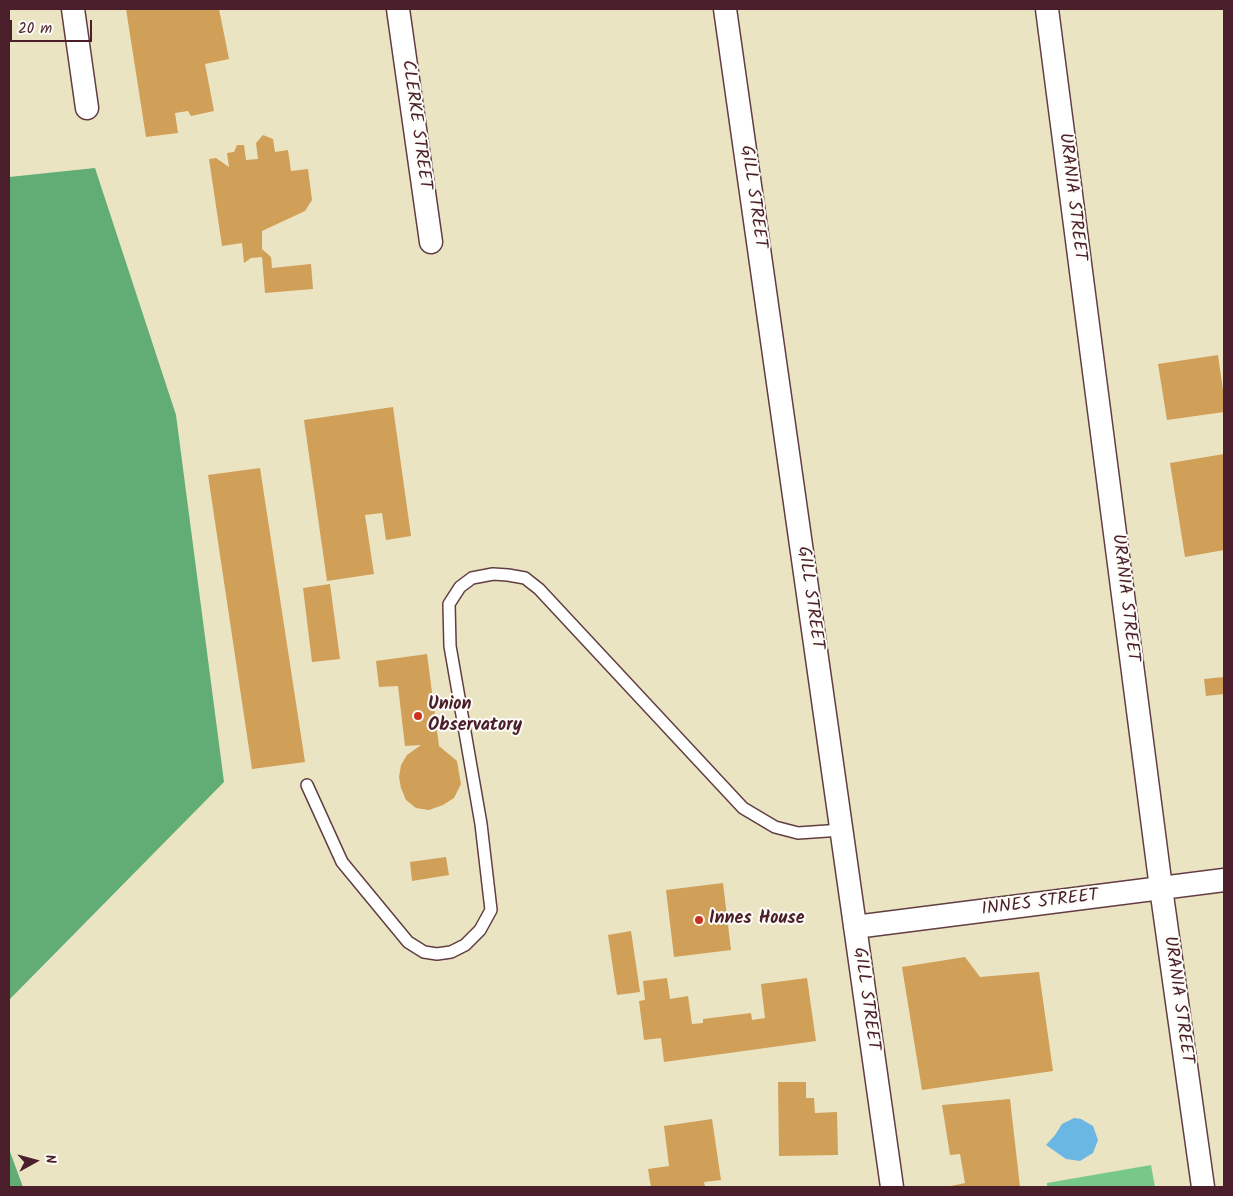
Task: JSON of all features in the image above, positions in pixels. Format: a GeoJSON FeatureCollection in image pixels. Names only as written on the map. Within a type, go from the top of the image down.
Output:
{"type":"FeatureCollection","features":[{"type":"Feature","properties":{"kind":"street"},"geometry":{"type":"LineString","coordinates":[[73,9],[87,108]]}},
{"type":"Feature","properties":{"kind":"street","name":"CLERKE STREET"},"geometry":{"type":"LineString","coordinates":[[398,9],[431,242]]}},
{"type":"Feature","properties":{"kind":"street","name":"GILL STREET"},"geometry":{"type":"LineString","coordinates":[[725,9],[892,1187]]}},
{"type":"Feature","properties":{"kind":"street","name":"URANIA STREET"},"geometry":{"type":"LineString","coordinates":[[1047,9],[1161,888],[1203,1187]]}},
{"type":"Feature","properties":{"kind":"street","name":"INNES STREET"},"geometry":{"type":"LineString","coordinates":[[855,927],[1224,880]]}},
{"type":"Feature","properties":{"kind":"lane"},"geometry":{"type":"LineString","coordinates":[[307,785],[342,862],[408,942],[424,952],[437,954],[451,952],[465,945],[480,930],[491,910],[481,824],[450,646],[449,604],[460,587],[472,578],[493,574],[508,575],[525,578],[539,589],[743,808],[775,827],[798,833],[842,830]]}},
{"type":"Feature","properties":{"kind":"green space"},"geometry":{"type":"Polygon","coordinates":[[[95,168],[176,415],[224,782],[9,1000],[9,177],[95,168]]]}},
{"type":"Feature","properties":{"kind":"green space"},"geometry":{"type":"Polygon","coordinates":[[[9,1149],[23,1187],[9,1187],[9,1149]]]}},
{"type":"Feature","properties":{"kind":"green space"},"geometry":{"type":"Polygon","coordinates":[[[1151,1165],[1155,1187],[1047,1187],[1047,1183],[1151,1165]]]}},
{"type":"Feature","properties":{"kind":"water"},"geometry":{"type":"Polygon","coordinates":[[[1074,1118],[1081,1119],[1093,1126],[1098,1140],[1093,1153],[1080,1161],[1066,1159],[1046,1145],[1062,1124],[1074,1118]]]}},
{"type":"Feature","properties":{"kind":"building"},"geometry":{"type":"Polygon","coordinates":[[[126,9],[219,9],[229,59],[205,64],[214,111],[191,116],[188,111],[175,113],[178,133],[146,137],[126,9]]]}},
{"type":"Feature","properties":{"kind":"building"},"geometry":{"type":"Polygon","coordinates":[[[263,135],[273,139],[275,152],[288,150],[291,171],[308,169],[312,200],[305,211],[262,231],[262,249],[271,257],[272,268],[311,264],[313,289],[265,293],[262,257],[251,258],[244,263],[242,243],[222,246],[209,159],[216,158],[229,167],[227,153],[234,152],[237,145],[244,145],[246,160],[258,159],[256,143],[263,135]]]}},
{"type":"Feature","properties":{"kind":"building"},"geometry":{"type":"Polygon","coordinates":[[[1218,355],[1224,397],[1224,412],[1167,420],[1158,364],[1218,355]]]}},
{"type":"Feature","properties":{"kind":"building"},"geometry":{"type":"Polygon","coordinates":[[[393,407],[411,536],[386,540],[382,513],[365,515],[374,574],[327,581],[304,420],[393,407]]]}},
{"type":"Feature","properties":{"kind":"building"},"geometry":{"type":"Polygon","coordinates":[[[1224,454],[1224,550],[1185,557],[1170,463],[1224,454]]]}},
{"type":"Feature","properties":{"kind":"building"},"geometry":{"type":"Polygon","coordinates":[[[260,468],[305,762],[252,769],[208,475],[260,468]]]}},
{"type":"Feature","properties":{"kind":"building"},"geometry":{"type":"Polygon","coordinates":[[[330,584],[340,659],[312,662],[303,588],[330,584]]]}},
{"type":"Feature","properties":{"kind":"building","name":"Union Observatory"},"geometry":{"type":"Polygon","coordinates":[[[427,654],[439,746],[457,761],[461,784],[454,798],[443,805],[429,810],[416,808],[406,800],[401,788],[399,777],[401,765],[407,755],[421,745],[405,746],[398,686],[379,687],[376,661],[427,654]]]}},
{"type":"Feature","properties":{"kind":"building"},"geometry":{"type":"Polygon","coordinates":[[[1224,677],[1224,694],[1206,696],[1204,679],[1224,677]]]}},
{"type":"Feature","properties":{"kind":"building"},"geometry":{"type":"Polygon","coordinates":[[[446,857],[449,875],[412,881],[410,862],[446,857]]]}},
{"type":"Feature","properties":{"kind":"building","name":"Innes House"},"geometry":{"type":"Polygon","coordinates":[[[723,883],[731,950],[674,957],[666,890],[723,883]]]}},
{"type":"Feature","properties":{"kind":"building"},"geometry":{"type":"Polygon","coordinates":[[[631,931],[640,992],[617,995],[608,935],[631,931]]]}},
{"type":"Feature","properties":{"kind":"building"},"geometry":{"type":"Polygon","coordinates":[[[965,957],[980,977],[1039,972],[1053,1071],[922,1090],[902,967],[965,957]]]}},
{"type":"Feature","properties":{"kind":"building"},"geometry":{"type":"Polygon","coordinates":[[[667,978],[670,999],[688,996],[692,1024],[703,1023],[703,1019],[751,1013],[752,1020],[765,1018],[761,984],[807,978],[816,1041],[664,1062],[661,1038],[644,1040],[639,1001],[645,1000],[643,981],[667,978]]]}},
{"type":"Feature","properties":{"kind":"building"},"geometry":{"type":"Polygon","coordinates":[[[778,1082],[806,1082],[806,1098],[814,1098],[815,1113],[837,1112],[838,1155],[779,1156],[778,1082]]]}},
{"type":"Feature","properties":{"kind":"building"},"geometry":{"type":"Polygon","coordinates":[[[1010,1099],[1020,1187],[946,1187],[965,1183],[960,1154],[950,1155],[942,1105],[1010,1099]]]}},
{"type":"Feature","properties":{"kind":"building"},"geometry":{"type":"Polygon","coordinates":[[[712,1119],[721,1180],[704,1182],[705,1187],[651,1187],[648,1169],[669,1166],[664,1126],[712,1119]]]}},
{"type":"Feature","properties":{"kind":"place","name":"Union Observatory"},"geometry":{"type":"Point","coordinates":[418,716]}},
{"type":"Feature","properties":{"kind":"place","name":"Innes House"},"geometry":{"type":"Point","coordinates":[699,920]}}]}
